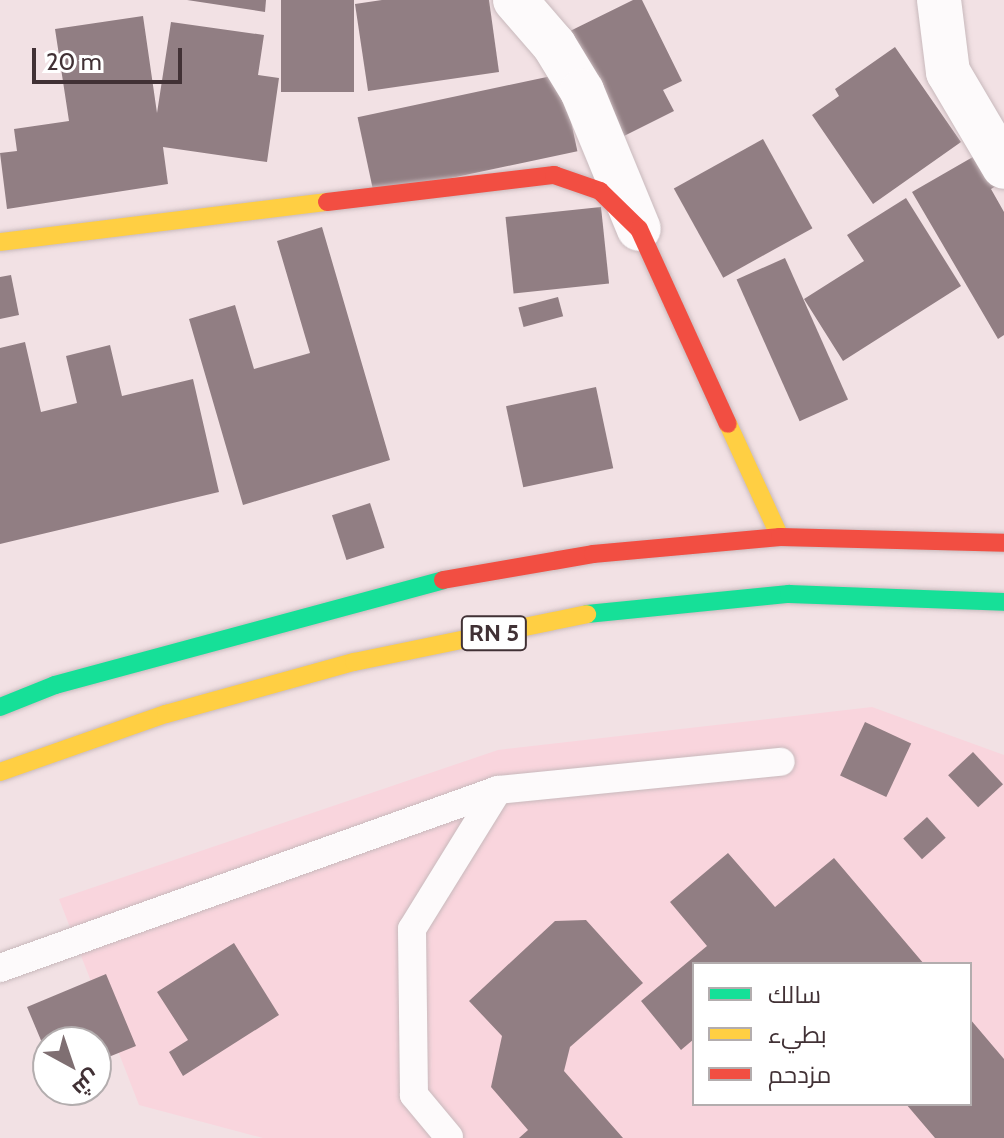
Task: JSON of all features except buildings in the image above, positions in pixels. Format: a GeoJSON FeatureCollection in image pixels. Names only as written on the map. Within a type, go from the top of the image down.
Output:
{"type":"FeatureCollection","features":[{"type":"Feature","properties":{"kind":"main road"},"geometry":{"type":"LineString","coordinates":[[0,242],[554,175],[600,191],[639,229],[780,537]]}},
{"type":"Feature","properties":{"kind":"main road","name":"RN 5"},"geometry":{"type":"LineString","coordinates":[[0,707],[55,685],[432,582],[593,554],[780,537],[1004,543]]}},
{"type":"Feature","properties":{"kind":"main road","name":"RN 5"},"geometry":{"type":"LineString","coordinates":[[0,772],[166,714],[354,662],[619,608],[789,594],[1004,602]]}},
{"type":"Feature","properties":{"kind":"street"},"geometry":{"type":"LineString","coordinates":[[515,0],[554,45],[582,91],[639,229]]}},
{"type":"Feature","properties":{"kind":"street"},"geometry":{"type":"LineString","coordinates":[[939,0],[948,72],[1004,167]]}},
{"type":"Feature","properties":{"kind":"lane"},"geometry":{"type":"LineString","coordinates":[[0,968],[498,790],[781,762]]}},
{"type":"Feature","properties":{"kind":"lane"},"geometry":{"type":"LineString","coordinates":[[449,1137],[414,1095],[412,929],[498,790]]}},
{"type":"Feature","properties":{"kind":"shaded area"},"geometry":{"type":"Polygon","coordinates":[[[872,707],[1004,755],[1004,1138],[263,1138],[139,1105],[112,1035],[112,1026],[108,1026],[59,899],[498,750],[872,707]]]}},
{"type":"Feature","properties":{"kind":"traffic: fast"},"geometry":{"type":"LineString","coordinates":[[0,707],[55,685],[443,580]]}},
{"type":"Feature","properties":{"kind":"traffic: fast"},"geometry":{"type":"LineString","coordinates":[[587,614],[789,594],[1004,602]]}},
{"type":"Feature","properties":{"kind":"traffic: slow"},"geometry":{"type":"LineString","coordinates":[[0,242],[327,202]]}},
{"type":"Feature","properties":{"kind":"traffic: slow"},"geometry":{"type":"LineString","coordinates":[[728,424],[780,537]]}},
{"type":"Feature","properties":{"kind":"traffic: slow"},"geometry":{"type":"LineString","coordinates":[[0,772],[166,714],[354,662],[587,614]]}},
{"type":"Feature","properties":{"kind":"traffic: jam"},"geometry":{"type":"LineString","coordinates":[[327,202],[554,175],[600,191],[639,229],[728,424]]}},
{"type":"Feature","properties":{"kind":"traffic: jam"},"geometry":{"type":"LineString","coordinates":[[443,580],[593,554],[780,537],[1004,543]]}}]}
